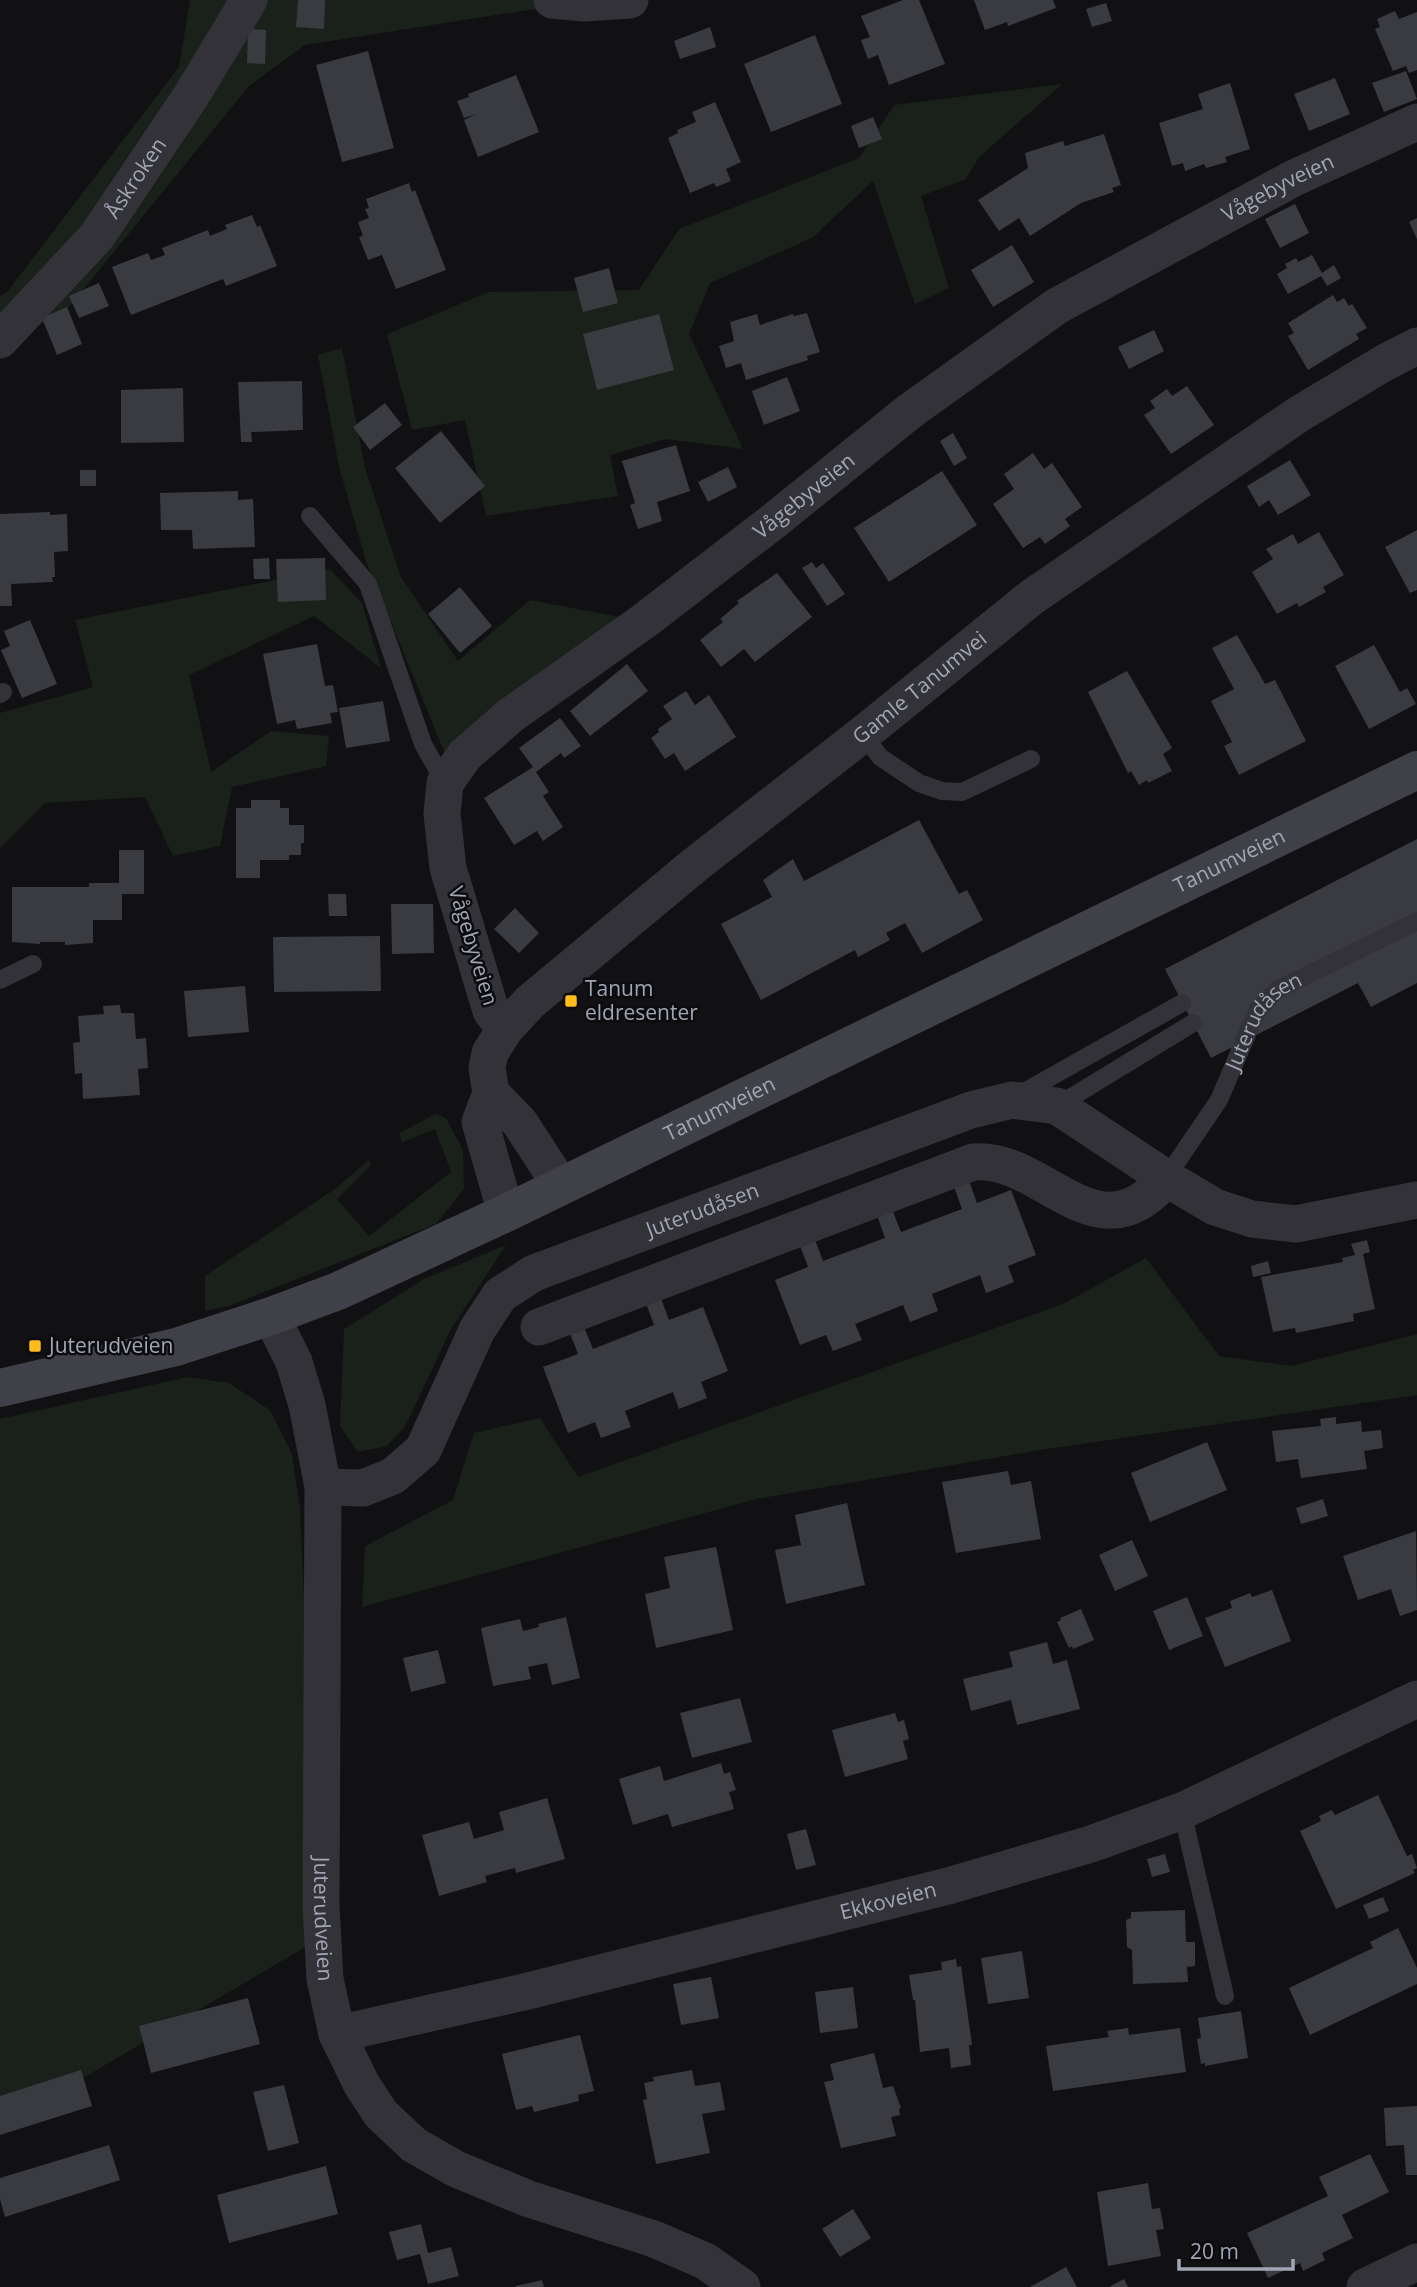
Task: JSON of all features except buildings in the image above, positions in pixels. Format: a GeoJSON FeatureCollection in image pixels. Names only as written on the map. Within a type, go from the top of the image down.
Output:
{"type":"FeatureCollection","features":[{"type":"Feature","properties":{"kind":"main road","name":"Tanumveien"},"geometry":{"type":"LineString","coordinates":[[0,1388],[176,1347],[338,1291],[506,1213],[1417,770]]}},
{"type":"Feature","properties":{"kind":"street","name":"Åskroken"},"geometry":{"type":"LineString","coordinates":[[0,340],[97,236],[191,96],[249,0]]}},
{"type":"Feature","properties":{"kind":"street"},"geometry":{"type":"LineString","coordinates":[[552,0],[584,3],[630,0]]}},
{"type":"Feature","properties":{"kind":"street","name":"Vågebyveien"},"geometry":{"type":"LineString","coordinates":[[505,1029],[491,1011],[448,868],[442,814],[445,783],[465,755],[511,715],[655,612],[775,520],[910,411],[1057,306],[1294,178],[1417,122]]}},
{"type":"Feature","properties":{"kind":"street","name":"Gamle Tanumvei"},"geometry":{"type":"LineString","coordinates":[[506,1213],[480,1122],[491,1093],[487,1068],[490,1053],[505,1029],[530,1002],[696,864],[863,734],[1032,597],[1299,414],[1417,346]]}},
{"type":"Feature","properties":{"kind":"street"},"geometry":{"type":"LineString","coordinates":[[491,1093],[520,1123],[561,1186]]}},
{"type":"Feature","properties":{"kind":"street","name":"Juterudåsen"},"geometry":{"type":"LineString","coordinates":[[323,1487],[363,1488],[393,1476],[423,1450],[477,1330],[500,1295],[534,1273],[971,1110],[1012,1100],[1057,1106],[1215,1207],[1252,1219],[1296,1224],[1417,1200]]}},
{"type":"Feature","properties":{"kind":"street","name":"Juterudåsen"},"geometry":{"type":"LineString","coordinates":[[539,1327],[973,1162],[985,1161],[1008,1167],[1071,1200],[1105,1209],[1133,1205],[1154,1193],[1166,1178]]}},
{"type":"Feature","properties":{"kind":"street","name":"Juterudveien"},"geometry":{"type":"LineString","coordinates":[[271,1316],[294,1362],[307,1405],[323,1487],[321,1906],[325,1979],[337,2034],[362,2085],[381,2114],[414,2145],[456,2169],[529,2199],[654,2239],[705,2261],[742,2287]]}},
{"type":"Feature","properties":{"kind":"street","name":"Ekkoveien"},"geometry":{"type":"LineString","coordinates":[[337,2034],[524,1992],[948,1886],[1091,1844],[1182,1811],[1417,1699]]}},
{"type":"Feature","properties":{"kind":"street"},"geometry":{"type":"LineString","coordinates":[[1365,2287],[1417,2262]]}},
{"type":"Feature","properties":{"kind":"lane"},"geometry":{"type":"LineString","coordinates":[[310,516],[368,584],[423,744],[445,783]]}},
{"type":"Feature","properties":{"kind":"lane"},"geometry":{"type":"LineString","coordinates":[[863,734],[880,757],[919,783],[942,791],[962,792],[1031,759]]}},
{"type":"Feature","properties":{"kind":"lane","name":"Juterudåsen"},"geometry":{"type":"LineString","coordinates":[[1166,1178],[1219,1100],[1256,1011],[1277,990],[1417,921]]}},
{"type":"Feature","properties":{"kind":"lane"},"geometry":{"type":"LineString","coordinates":[[0,980],[33,964]]}},
{"type":"Feature","properties":{"kind":"lane"},"geometry":{"type":"LineString","coordinates":[[1012,1100],[1182,1003]]}},
{"type":"Feature","properties":{"kind":"lane"},"geometry":{"type":"LineString","coordinates":[[1057,1106],[1193,1023]]}},
{"type":"Feature","properties":{"kind":"lane"},"geometry":{"type":"LineString","coordinates":[[1182,1811],[1225,1996]]}},
{"type":"Feature","properties":{"kind":"shaded area"},"geometry":{"type":"Polygon","coordinates":[[[190,0],[592,0],[305,45],[249,86],[69,307],[0,348],[0,296],[7,292],[179,67],[190,0]]]}},
{"type":"Feature","properties":{"kind":"shaded area"},"geometry":{"type":"Polygon","coordinates":[[[1062,84],[979,157],[966,179],[921,196],[949,288],[915,304],[873,181],[812,238],[710,283],[689,334],[743,449],[666,439],[610,455],[618,496],[486,516],[465,420],[412,430],[387,334],[489,292],[639,290],[679,229],[859,158],[894,105],[1062,84]]]}},
{"type":"Feature","properties":{"kind":"shaded area"},"geometry":{"type":"Polygon","coordinates":[[[342,348],[365,468],[401,577],[458,661],[530,600],[620,617],[445,754],[366,561],[339,467],[318,355],[342,348]]]}},
{"type":"Feature","properties":{"kind":"shaded area"},"geometry":{"type":"Polygon","coordinates":[[[330,569],[362,603],[381,668],[314,616],[189,675],[211,772],[271,731],[329,736],[326,766],[232,787],[220,846],[173,856],[145,797],[45,803],[0,848],[0,713],[93,687],[75,620],[330,569]]]}},
{"type":"Feature","properties":{"kind":"shaded area"},"geometry":{"type":"Polygon","coordinates":[[[436,1114],[446,1118],[463,1150],[464,1189],[436,1224],[229,1306],[205,1311],[205,1276],[335,1189],[369,1160],[371,1165],[337,1199],[369,1236],[451,1172],[435,1129],[402,1142],[399,1133],[436,1114]]]}},
{"type":"Feature","properties":{"kind":"shaded area"},"geometry":{"type":"Polygon","coordinates":[[[506,1245],[450,1331],[405,1427],[387,1446],[358,1452],[340,1426],[344,1329],[424,1279],[506,1245]]]}},
{"type":"Feature","properties":{"kind":"shaded area"},"geometry":{"type":"Polygon","coordinates":[[[1146,1258],[1219,1356],[1291,1366],[1417,1334],[1417,1395],[1040,1450],[756,1499],[362,1607],[365,1546],[453,1500],[474,1433],[540,1418],[578,1477],[1063,1304],[1146,1258]]]}},
{"type":"Feature","properties":{"kind":"shaded area"},"geometry":{"type":"Polygon","coordinates":[[[188,1377],[229,1383],[270,1410],[292,1454],[300,1508],[319,1939],[0,2127],[0,1419],[188,1377]]]}},
{"type":"Feature","properties":{"kind":"place","name":"Tanum eldresenter"},"geometry":{"type":"Point","coordinates":[571,1001]}},
{"type":"Feature","properties":{"kind":"place","name":"Juterudveien"},"geometry":{"type":"Point","coordinates":[35,1346]}}]}
